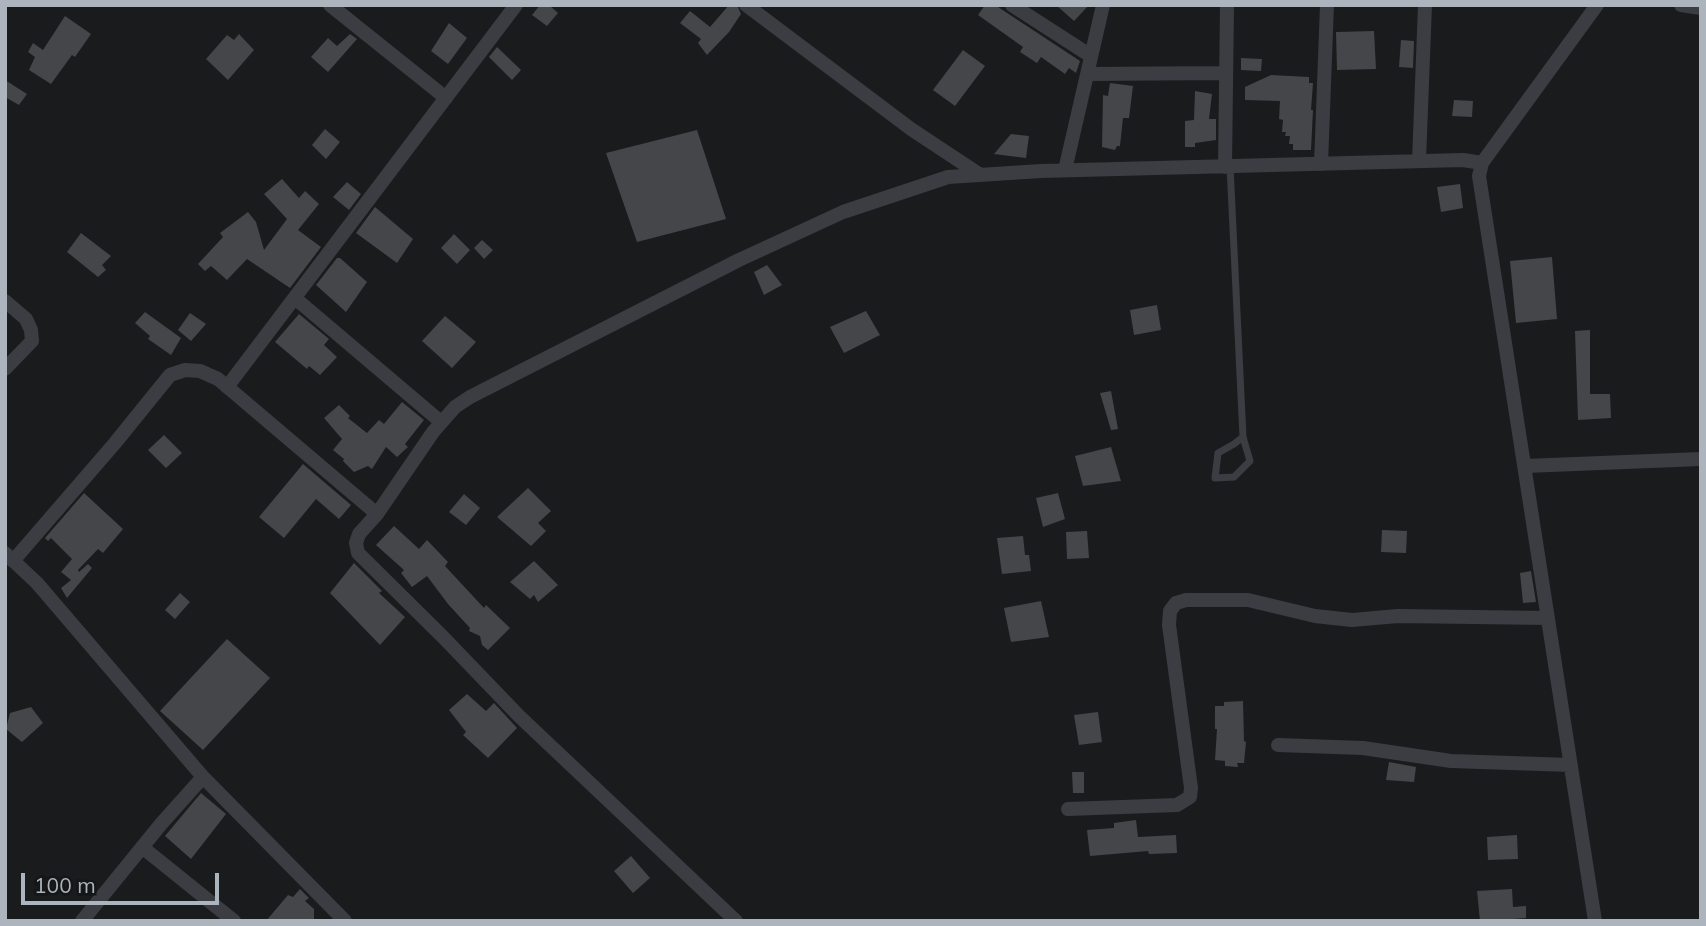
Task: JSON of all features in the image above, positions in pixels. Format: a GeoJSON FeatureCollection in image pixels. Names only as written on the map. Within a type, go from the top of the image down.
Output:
{"type":"FeatureCollection","features":[{"type":"Feature","properties":{"kind":"street"},"geometry":{"type":"LineString","coordinates":[[330,5],[446,98]]}},
{"type":"Feature","properties":{"kind":"street"},"geometry":{"type":"LineString","coordinates":[[227,387],[516,5]]}},
{"type":"Feature","properties":{"kind":"street"},"geometry":{"type":"LineString","coordinates":[[746,5],[911,129],[979,174]]}},
{"type":"Feature","properties":{"kind":"street"},"geometry":{"type":"LineString","coordinates":[[1012,5],[1091,56]]}},
{"type":"Feature","properties":{"kind":"street"},"geometry":{"type":"LineString","coordinates":[[1065,170],[1102,5]]}},
{"type":"Feature","properties":{"kind":"street"},"geometry":{"type":"LineString","coordinates":[[1227,5],[1227,167]]}},
{"type":"Feature","properties":{"kind":"street"},"geometry":{"type":"LineString","coordinates":[[1321,164],[1327,5]]}},
{"type":"Feature","properties":{"kind":"street"},"geometry":{"type":"LineString","coordinates":[[1419,161],[1426,5]]}},
{"type":"Feature","properties":{"kind":"street"},"geometry":{"type":"LineString","coordinates":[[1595,921],[1479,176],[1482,163],[1597,5]]}},
{"type":"Feature","properties":{"kind":"street"},"geometry":{"type":"LineString","coordinates":[[1681,5],[1701,8]]}},
{"type":"Feature","properties":{"kind":"street"},"geometry":{"type":"LineString","coordinates":[[1087,74],[1226,73]]}},
{"type":"Feature","properties":{"kind":"street"},"geometry":{"type":"LineString","coordinates":[[736,921],[519,716],[358,553],[356,543],[359,534],[377,514],[441,422],[455,407],[739,260],[843,212],[948,177],[1065,170],[1463,160],[1482,163]]}},
{"type":"Feature","properties":{"kind":"street"},"geometry":{"type":"LineString","coordinates":[[296,299],[441,422]]}},
{"type":"Feature","properties":{"kind":"street"},"geometry":{"type":"LineString","coordinates":[[5,301],[26,319],[32,341],[5,369]]}},
{"type":"Feature","properties":{"kind":"street"},"geometry":{"type":"LineString","coordinates":[[345,921],[204,777],[37,583],[9,557],[170,375],[185,370],[200,371],[218,379],[377,514]]}},
{"type":"Feature","properties":{"kind":"street"},"geometry":{"type":"LineString","coordinates":[[1525,466],[1701,459]]}},
{"type":"Feature","properties":{"kind":"street"},"geometry":{"type":"LineString","coordinates":[[1068,809],[1177,805],[1190,797],[1169,625],[1170,611],[1177,603],[1186,600],[1248,600],[1314,616],[1352,620],[1398,617],[1548,618]]}},
{"type":"Feature","properties":{"kind":"street"},"geometry":{"type":"LineString","coordinates":[[1278,745],[1363,748],[1451,761],[1570,765]]}},
{"type":"Feature","properties":{"kind":"street"},"geometry":{"type":"LineString","coordinates":[[82,921],[142,846],[204,777]]}},
{"type":"Feature","properties":{"kind":"street"},"geometry":{"type":"LineString","coordinates":[[142,846],[234,921]]}},
{"type":"Feature","properties":{"kind":"lane"},"geometry":{"type":"LineString","coordinates":[[1227,167],[1243,437],[1250,461],[1234,477],[1215,478],[1218,453],[1243,437]]}},
{"type":"Feature","properties":{"kind":"building"},"geometry":{"type":"Polygon","coordinates":[[[540,5],[549,5],[558,13],[547,26],[532,15],[540,5]]]}},
{"type":"Feature","properties":{"kind":"building"},"geometry":{"type":"Polygon","coordinates":[[[729,5],[737,5],[741,14],[729,32],[707,55],[698,43],[701,39],[680,23],[690,11],[710,27],[729,5]]]}},
{"type":"Feature","properties":{"kind":"building"},"geometry":{"type":"Polygon","coordinates":[[[985,5],[995,5],[1080,61],[1076,73],[1069,68],[1065,74],[1041,57],[1037,63],[1020,52],[1023,47],[978,15],[985,5]]]}},
{"type":"Feature","properties":{"kind":"building"},"geometry":{"type":"Polygon","coordinates":[[[1056,5],[1089,5],[1074,21],[1056,5]]]}},
{"type":"Feature","properties":{"kind":"building"},"geometry":{"type":"Polygon","coordinates":[[[65,16],[91,34],[51,84],[29,70],[35,57],[28,52],[33,43],[43,50],[65,16]]]}},
{"type":"Feature","properties":{"kind":"building"},"geometry":{"type":"Polygon","coordinates":[[[449,23],[467,38],[448,64],[431,51],[449,23]]]}},
{"type":"Feature","properties":{"kind":"building"},"geometry":{"type":"Polygon","coordinates":[[[1374,31],[1376,69],[1337,70],[1336,32],[1374,31]]]}},
{"type":"Feature","properties":{"kind":"building"},"geometry":{"type":"Polygon","coordinates":[[[239,34],[254,50],[228,80],[206,59],[227,35],[234,40],[239,34]]]}},
{"type":"Feature","properties":{"kind":"building"},"geometry":{"type":"Polygon","coordinates":[[[350,34],[357,39],[328,72],[311,57],[328,38],[337,46],[350,34]]]}},
{"type":"Feature","properties":{"kind":"building"},"geometry":{"type":"Polygon","coordinates":[[[1401,40],[1414,41],[1413,68],[1399,67],[1401,40]]]}},
{"type":"Feature","properties":{"kind":"building"},"geometry":{"type":"Polygon","coordinates":[[[497,47],[521,70],[512,80],[489,57],[497,47]]]}},
{"type":"Feature","properties":{"kind":"building"},"geometry":{"type":"Polygon","coordinates":[[[963,50],[985,66],[955,106],[933,90],[963,50]]]}},
{"type":"Feature","properties":{"kind":"building"},"geometry":{"type":"Polygon","coordinates":[[[1241,58],[1262,59],[1261,71],[1241,70],[1241,58]]]}},
{"type":"Feature","properties":{"kind":"building"},"geometry":{"type":"Polygon","coordinates":[[[1271,75],[1309,77],[1309,83],[1313,83],[1311,150],[1293,150],[1293,144],[1289,144],[1290,136],[1285,136],[1286,132],[1282,132],[1283,120],[1279,119],[1280,101],[1245,100],[1245,87],[1271,75]]]}},
{"type":"Feature","properties":{"kind":"building"},"geometry":{"type":"Polygon","coordinates":[[[5,80],[27,94],[19,105],[5,97],[5,80]]]}},
{"type":"Feature","properties":{"kind":"building"},"geometry":{"type":"Polygon","coordinates":[[[1110,83],[1133,86],[1129,118],[1123,118],[1120,146],[1115,150],[1102,147],[1103,95],[1108,96],[1110,83]]]}},
{"type":"Feature","properties":{"kind":"building"},"geometry":{"type":"Polygon","coordinates":[[[1195,91],[1212,94],[1209,119],[1216,119],[1216,140],[1195,143],[1195,147],[1185,147],[1185,121],[1194,120],[1195,91]]]}},
{"type":"Feature","properties":{"kind":"building"},"geometry":{"type":"Polygon","coordinates":[[[1454,100],[1473,101],[1472,117],[1452,116],[1454,100]]]}},
{"type":"Feature","properties":{"kind":"building"},"geometry":{"type":"Polygon","coordinates":[[[325,129],[340,142],[326,159],[312,145],[325,129]]]}},
{"type":"Feature","properties":{"kind":"building"},"geometry":{"type":"Polygon","coordinates":[[[697,130],[726,219],[637,242],[606,153],[697,130]]]}},
{"type":"Feature","properties":{"kind":"building"},"geometry":{"type":"Polygon","coordinates":[[[1011,134],[1029,136],[1026,158],[994,154],[1011,134]]]}},
{"type":"Feature","properties":{"kind":"building"},"geometry":{"type":"Polygon","coordinates":[[[282,179],[299,198],[305,191],[319,204],[298,230],[321,247],[290,288],[247,259],[227,280],[211,266],[205,271],[198,264],[223,237],[220,233],[248,212],[256,222],[264,250],[287,219],[264,194],[282,179]]]}},
{"type":"Feature","properties":{"kind":"building"},"geometry":{"type":"Polygon","coordinates":[[[347,182],[361,194],[349,210],[333,197],[347,182]]]}},
{"type":"Feature","properties":{"kind":"building"},"geometry":{"type":"Polygon","coordinates":[[[1460,184],[1463,208],[1441,212],[1437,187],[1460,184]]]}},
{"type":"Feature","properties":{"kind":"building"},"geometry":{"type":"Polygon","coordinates":[[[375,207],[413,239],[397,263],[356,233],[375,207]]]}},
{"type":"Feature","properties":{"kind":"building"},"geometry":{"type":"Polygon","coordinates":[[[81,233],[111,256],[102,265],[106,270],[98,277],[67,252],[81,233]]]}},
{"type":"Feature","properties":{"kind":"building"},"geometry":{"type":"Polygon","coordinates":[[[454,234],[470,250],[457,264],[441,248],[454,234]]]}},
{"type":"Feature","properties":{"kind":"building"},"geometry":{"type":"Polygon","coordinates":[[[482,240],[493,250],[484,259],[474,248],[482,240]]]}},
{"type":"Feature","properties":{"kind":"building"},"geometry":{"type":"Polygon","coordinates":[[[1552,257],[1557,319],[1516,323],[1510,261],[1552,257]]]}},
{"type":"Feature","properties":{"kind":"building"},"geometry":{"type":"Polygon","coordinates":[[[337,258],[367,282],[346,312],[316,285],[337,258]]]}},
{"type":"Feature","properties":{"kind":"building"},"geometry":{"type":"Polygon","coordinates":[[[767,265],[782,285],[764,295],[754,272],[767,265]]]}},
{"type":"Feature","properties":{"kind":"building"},"geometry":{"type":"Polygon","coordinates":[[[1157,305],[1161,330],[1134,335],[1130,310],[1157,305]]]}},
{"type":"Feature","properties":{"kind":"building"},"geometry":{"type":"Polygon","coordinates":[[[866,311],[880,335],[844,353],[830,327],[866,311]]]}},
{"type":"Feature","properties":{"kind":"building"},"geometry":{"type":"Polygon","coordinates":[[[145,312],[181,338],[171,355],[148,339],[150,336],[135,323],[145,312]]]}},
{"type":"Feature","properties":{"kind":"building"},"geometry":{"type":"Polygon","coordinates":[[[190,313],[206,324],[191,341],[178,330],[190,313]]]}},
{"type":"Feature","properties":{"kind":"building"},"geometry":{"type":"Polygon","coordinates":[[[299,314],[329,339],[324,345],[337,357],[320,375],[309,366],[307,369],[275,342],[299,314]]]}},
{"type":"Feature","properties":{"kind":"building"},"geometry":{"type":"Polygon","coordinates":[[[445,316],[476,342],[452,368],[422,341],[445,316]]]}},
{"type":"Feature","properties":{"kind":"building"},"geometry":{"type":"Polygon","coordinates":[[[1590,330],[1590,394],[1610,394],[1611,418],[1578,420],[1575,331],[1590,330]]]}},
{"type":"Feature","properties":{"kind":"building"},"geometry":{"type":"Polygon","coordinates":[[[1111,391],[1118,429],[1111,430],[1100,393],[1111,391]]]}},
{"type":"Feature","properties":{"kind":"building"},"geometry":{"type":"Polygon","coordinates":[[[402,402],[424,420],[405,444],[408,447],[397,457],[386,447],[372,469],[368,466],[354,472],[333,450],[342,439],[324,418],[339,405],[350,416],[348,418],[367,433],[379,420],[384,424],[402,402]]]}},
{"type":"Feature","properties":{"kind":"building"},"geometry":{"type":"Polygon","coordinates":[[[164,435],[182,453],[166,468],[148,450],[164,435]]]}},
{"type":"Feature","properties":{"kind":"building"},"geometry":{"type":"Polygon","coordinates":[[[1111,447],[1121,481],[1083,486],[1075,456],[1111,447]]]}},
{"type":"Feature","properties":{"kind":"building"},"geometry":{"type":"Polygon","coordinates":[[[303,464],[351,505],[339,519],[316,499],[284,538],[259,517],[303,464]]]}},
{"type":"Feature","properties":{"kind":"building"},"geometry":{"type":"Polygon","coordinates":[[[528,488],[551,511],[538,523],[546,531],[531,546],[497,517],[528,488]]]}},
{"type":"Feature","properties":{"kind":"building"},"geometry":{"type":"Polygon","coordinates":[[[84,493],[123,529],[103,553],[98,549],[78,570],[79,572],[88,564],[92,568],[67,598],[61,588],[71,580],[61,572],[72,559],[51,538],[48,541],[45,538],[84,493]]]}},
{"type":"Feature","properties":{"kind":"building"},"geometry":{"type":"Polygon","coordinates":[[[1058,493],[1065,519],[1043,527],[1036,498],[1058,493]]]}},
{"type":"Feature","properties":{"kind":"building"},"geometry":{"type":"Polygon","coordinates":[[[464,494],[480,508],[466,525],[449,512],[464,494]]]}},
{"type":"Feature","properties":{"kind":"building"},"geometry":{"type":"Polygon","coordinates":[[[394,526],[419,549],[427,540],[448,562],[445,566],[484,608],[486,605],[510,628],[488,650],[482,645],[480,636],[469,631],[470,628],[427,576],[412,587],[401,573],[404,570],[376,545],[394,526]]]}},
{"type":"Feature","properties":{"kind":"building"},"geometry":{"type":"Polygon","coordinates":[[[1382,530],[1407,531],[1406,553],[1381,552],[1382,530]]]}},
{"type":"Feature","properties":{"kind":"building"},"geometry":{"type":"Polygon","coordinates":[[[1087,531],[1089,558],[1067,559],[1066,532],[1087,531]]]}},
{"type":"Feature","properties":{"kind":"building"},"geometry":{"type":"Polygon","coordinates":[[[1023,536],[1025,555],[1029,555],[1031,571],[1002,574],[997,538],[1023,536]]]}},
{"type":"Feature","properties":{"kind":"building"},"geometry":{"type":"Polygon","coordinates":[[[534,561],[558,585],[538,602],[534,595],[530,599],[510,582],[534,561]]]}},
{"type":"Feature","properties":{"kind":"building"},"geometry":{"type":"Polygon","coordinates":[[[354,563],[382,591],[379,593],[405,617],[380,645],[330,593],[354,563]]]}},
{"type":"Feature","properties":{"kind":"building"},"geometry":{"type":"Polygon","coordinates":[[[1531,571],[1536,602],[1523,603],[1520,573],[1531,571]]]}},
{"type":"Feature","properties":{"kind":"building"},"geometry":{"type":"Polygon","coordinates":[[[180,593],[190,602],[175,619],[165,610],[180,593]]]}},
{"type":"Feature","properties":{"kind":"building"},"geometry":{"type":"Polygon","coordinates":[[[1041,601],[1049,637],[1011,642],[1004,608],[1041,601]]]}},
{"type":"Feature","properties":{"kind":"building"},"geometry":{"type":"Polygon","coordinates":[[[227,639],[270,678],[203,750],[160,711],[227,639]]]}},
{"type":"Feature","properties":{"kind":"building"},"geometry":{"type":"Polygon","coordinates":[[[467,694],[486,711],[494,703],[517,728],[488,758],[463,735],[466,732],[449,710],[467,694]]]}},
{"type":"Feature","properties":{"kind":"building"},"geometry":{"type":"Polygon","coordinates":[[[1243,701],[1246,742],[1244,763],[1237,763],[1238,767],[1225,766],[1225,761],[1215,760],[1215,706],[1224,706],[1224,702],[1243,701]]]}},
{"type":"Feature","properties":{"kind":"building"},"geometry":{"type":"Polygon","coordinates":[[[31,707],[43,723],[22,742],[6,729],[10,713],[31,707]]]}},
{"type":"Feature","properties":{"kind":"building"},"geometry":{"type":"Polygon","coordinates":[[[1098,712],[1102,742],[1079,745],[1074,715],[1098,712]]]}},
{"type":"Feature","properties":{"kind":"building"},"geometry":{"type":"Polygon","coordinates":[[[1389,762],[1416,767],[1414,782],[1386,780],[1389,762]]]}},
{"type":"Feature","properties":{"kind":"building"},"geometry":{"type":"Polygon","coordinates":[[[1072,772],[1084,772],[1084,793],[1073,793],[1072,772]]]}},
{"type":"Feature","properties":{"kind":"building"},"geometry":{"type":"Polygon","coordinates":[[[201,793],[226,814],[191,859],[165,836],[201,793]]]}},
{"type":"Feature","properties":{"kind":"building"},"geometry":{"type":"Polygon","coordinates":[[[1136,820],[1138,837],[1176,835],[1177,853],[1149,854],[1148,851],[1090,856],[1087,830],[1114,828],[1114,823],[1136,820]]]}},
{"type":"Feature","properties":{"kind":"building"},"geometry":{"type":"Polygon","coordinates":[[[1517,835],[1518,859],[1488,860],[1487,837],[1517,835]]]}},
{"type":"Feature","properties":{"kind":"building"},"geometry":{"type":"Polygon","coordinates":[[[631,856],[650,878],[633,893],[614,871],[631,856]]]}},
{"type":"Feature","properties":{"kind":"building"},"geometry":{"type":"Polygon","coordinates":[[[300,889],[309,898],[305,901],[314,909],[314,921],[266,921],[288,895],[293,897],[300,889]]]}},
{"type":"Feature","properties":{"kind":"building"},"geometry":{"type":"Polygon","coordinates":[[[1512,889],[1513,907],[1526,906],[1526,918],[1513,921],[1480,921],[1477,891],[1512,889]]]}}]}
